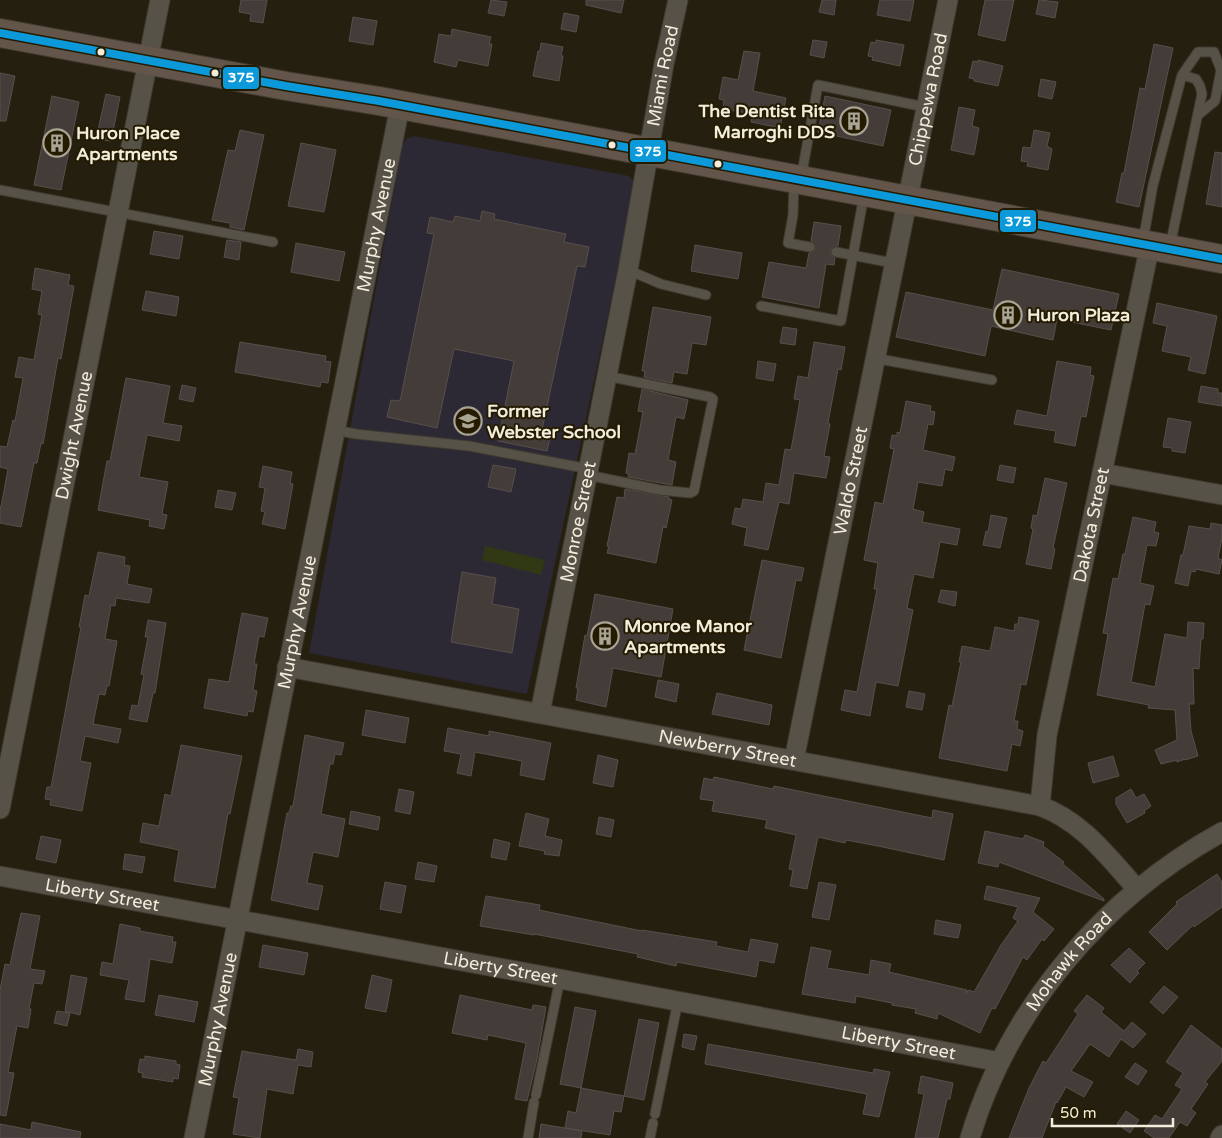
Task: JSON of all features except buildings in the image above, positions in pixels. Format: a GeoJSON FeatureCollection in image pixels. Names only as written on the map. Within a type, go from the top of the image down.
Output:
{"type":"FeatureCollection","features":[{"type":"Feature","properties":{"kind":"highway"},"geometry":{"type":"LineString","coordinates":[[0,33],[1222,259]]}},
{"type":"Feature","properties":{"kind":"street","name":"Dwight Avenue"},"geometry":{"type":"LineString","coordinates":[[0,809],[160,0]]}},
{"type":"Feature","properties":{"kind":"street","name":"Miami Road"},"geometry":{"type":"LineString","coordinates":[[650,152],[664,64],[678,0]]}},
{"type":"Feature","properties":{"kind":"street","name":"Chippewa Road"},"geometry":{"type":"LineString","coordinates":[[906,200],[948,0]]}},
{"type":"Feature","properties":{"kind":"street","name":"Murphy Avenue"},"geometry":{"type":"LineString","coordinates":[[194,1138],[400,106]]}},
{"type":"Feature","properties":{"kind":"street","name":"Monroe Street"},"geometry":{"type":"LineString","coordinates":[[540,713],[650,152]]}},
{"type":"Feature","properties":{"kind":"street","name":"Waldo Street"},"geometry":{"type":"LineString","coordinates":[[794,760],[906,200]]}},
{"type":"Feature","properties":{"kind":"street","name":"Dakota Street"},"geometry":{"type":"LineString","coordinates":[[1040,806],[1048,735],[1102,473],[1154,246]]}},
{"type":"Feature","properties":{"kind":"street"},"geometry":{"type":"LineString","coordinates":[[1102,473],[1222,495]]}},
{"type":"Feature","properties":{"kind":"street","name":"Newberry Street"},"geometry":{"type":"LineString","coordinates":[[287,667],[1040,806],[1068,819],[1084,831],[1137,889]]}},
{"type":"Feature","properties":{"kind":"street","name":"Mohawk Road"},"geometry":{"type":"LineString","coordinates":[[970,1138],[984,1098],[1000,1062],[1030,1012],[1067,960],[1100,924],[1137,889],[1185,854],[1222,832]]}},
{"type":"Feature","properties":{"kind":"street","name":"Liberty Street"},"geometry":{"type":"LineString","coordinates":[[0,876],[1000,1062]]}},
{"type":"Feature","properties":{"kind":"lane"},"geometry":{"type":"LineString","coordinates":[[1154,246],[1153,185],[1182,75],[1198,52],[1214,52],[1221,70],[1214,101],[1198,116]]}},
{"type":"Feature","properties":{"kind":"lane"},"geometry":{"type":"LineString","coordinates":[[1154,246],[1198,116],[1202,94],[1196,79],[1182,75]]}},
{"type":"Feature","properties":{"kind":"lane"},"geometry":{"type":"LineString","coordinates":[[810,247],[788,243],[798,180],[818,85],[925,106]]}},
{"type":"Feature","properties":{"kind":"lane"},"geometry":{"type":"LineString","coordinates":[[0,190],[273,242]]}},
{"type":"Feature","properties":{"kind":"lane"},"geometry":{"type":"LineString","coordinates":[[761,306],[841,321],[865,192]]}},
{"type":"Feature","properties":{"kind":"lane"},"geometry":{"type":"LineString","coordinates":[[836,252],[893,263]]}},
{"type":"Feature","properties":{"kind":"lane"},"geometry":{"type":"LineString","coordinates":[[628,270],[661,284],[706,295]]}},
{"type":"Feature","properties":{"kind":"lane"},"geometry":{"type":"LineString","coordinates":[[874,358],[992,380]]}},
{"type":"Feature","properties":{"kind":"lane"},"geometry":{"type":"LineString","coordinates":[[335,430],[469,446],[660,490],[690,493],[694,491],[713,399],[710,396],[607,376]]}},
{"type":"Feature","properties":{"kind":"lane"},"geometry":{"type":"LineString","coordinates":[[528,1138],[560,979]]}},
{"type":"Feature","properties":{"kind":"lane"},"geometry":{"type":"LineString","coordinates":[[650,1138],[678,1001]]}},
{"type":"Feature","properties":{"kind":"shaded area","name":"Former Webster School"},"geometry":{"type":"Polygon","coordinates":[[[414,136],[629,176],[635,183],[527,694],[309,653],[402,146],[406,139],[414,136]]]}},
{"type":"Feature","properties":{"kind":"green space"},"geometry":{"type":"Polygon","coordinates":[[[485,546],[545,560],[541,575],[482,560],[485,546]]]}},
{"type":"Feature","properties":{"kind":"transit line","name":"375"},"geometry":{"type":"LineString","coordinates":[[0,33],[286,86],[379,101],[1222,259]]}},
{"type":"Feature","properties":{"kind":"place","name":"The Dentist Rita Marroghi DDS"},"geometry":{"type":"Point","coordinates":[854,121]}},
{"type":"Feature","properties":{"kind":"place","name":"Huron Place Apartments"},"geometry":{"type":"Point","coordinates":[57,143]}},
{"type":"Feature","properties":{"kind":"place","name":"Huron Plaza"},"geometry":{"type":"Point","coordinates":[1008,315]}},
{"type":"Feature","properties":{"kind":"place","name":"Former Webster School"},"geometry":{"type":"Point","coordinates":[468,421]}},
{"type":"Feature","properties":{"kind":"place","name":"Monroe Manor Apartments"},"geometry":{"type":"Point","coordinates":[605,636]}}]}
